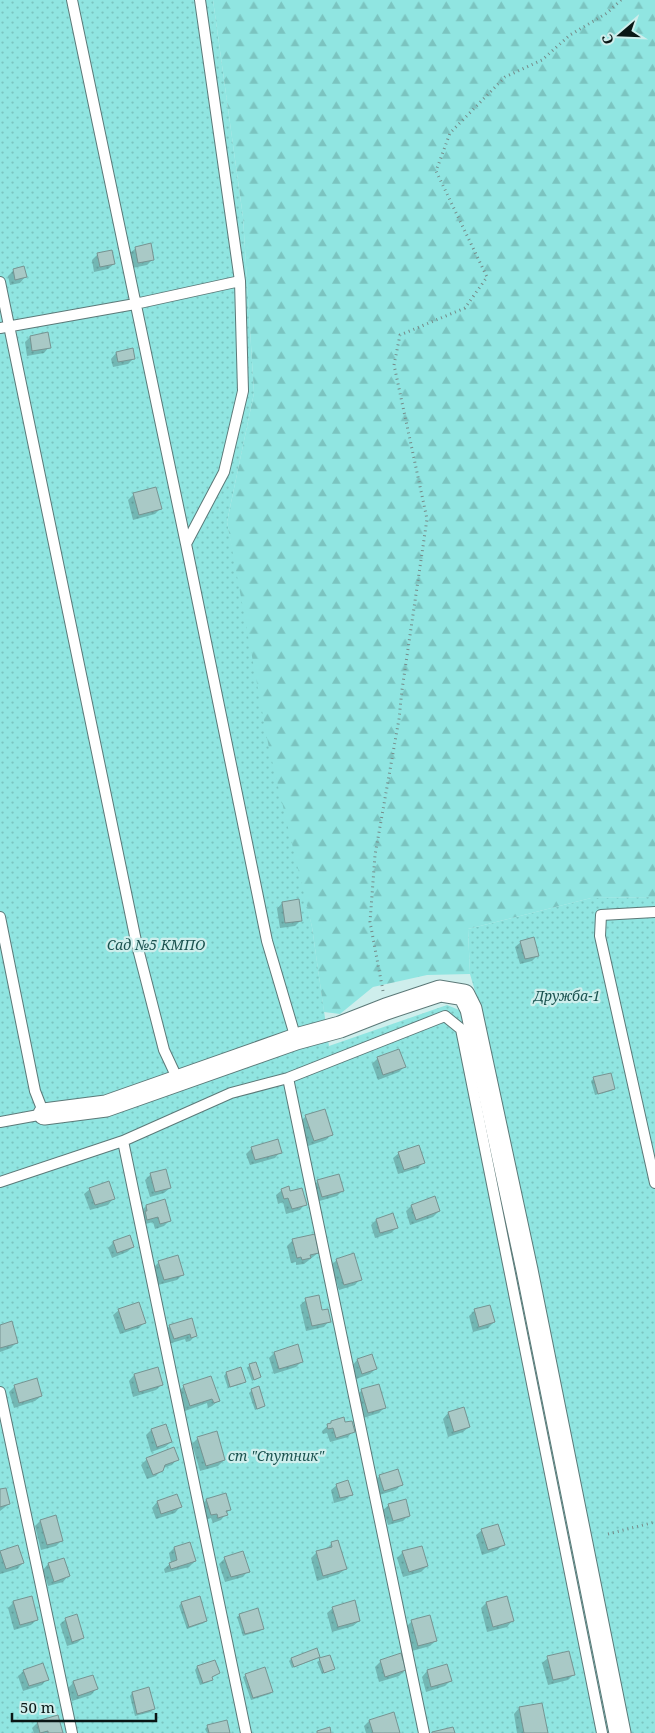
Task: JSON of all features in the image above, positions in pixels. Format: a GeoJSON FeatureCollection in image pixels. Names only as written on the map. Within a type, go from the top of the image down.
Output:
{"type":"FeatureCollection","features":[{"type":"Feature","properties":{"kind":"street"},"geometry":{"type":"LineString","coordinates":[[44,1114],[106,1106],[440,991],[464,995],[471,1009],[527,1270],[620,1733]]}},
{"type":"Feature","properties":{"kind":"lane"},"geometry":{"type":"LineString","coordinates":[[72,0],[267,941],[296,1039]]}},
{"type":"Feature","properties":{"kind":"lane"},"geometry":{"type":"LineString","coordinates":[[186,544],[224,472],[243,391],[240,281],[200,0]]}},
{"type":"Feature","properties":{"kind":"lane"},"geometry":{"type":"LineString","coordinates":[[4,327],[135,304],[240,281]]}},
{"type":"Feature","properties":{"kind":"lane"},"geometry":{"type":"LineString","coordinates":[[0,282],[4,327],[136,941],[164,1050],[178,1080]]}},
{"type":"Feature","properties":{"kind":"lane"},"geometry":{"type":"LineString","coordinates":[[655,912],[601,915],[600,936],[655,1183]]}},
{"type":"Feature","properties":{"kind":"lane"},"geometry":{"type":"LineString","coordinates":[[0,917],[36,1091],[44,1114],[0,1122]]}},
{"type":"Feature","properties":{"kind":"lane"},"geometry":{"type":"LineString","coordinates":[[0,1182],[123,1141],[231,1093],[288,1078],[445,1016],[461,1028],[602,1733]]}},
{"type":"Feature","properties":{"kind":"lane"},"geometry":{"type":"LineString","coordinates":[[288,1078],[424,1733]]}},
{"type":"Feature","properties":{"kind":"lane"},"geometry":{"type":"LineString","coordinates":[[123,1141],[246,1733]]}},
{"type":"Feature","properties":{"kind":"lane"},"geometry":{"type":"LineString","coordinates":[[0,1392],[72,1733]]}},
{"type":"Feature","properties":{"kind":"path"},"geometry":{"type":"LineString","coordinates":[[386,1009],[370,922],[375,855],[399,719],[427,519],[394,365],[400,335],[465,308],[487,277],[436,171],[450,133],[504,77],[542,60],[570,35],[607,13],[621,0]]}},
{"type":"Feature","properties":{"kind":"path"},"geometry":{"type":"LineString","coordinates":[[608,1534],[655,1522]]}},
{"type":"Feature","properties":{"kind":"green space"},"geometry":{"type":"Polygon","coordinates":[[[0,0],[213,0],[243,217],[254,393],[227,522],[312,927],[329,1046],[447,1005],[464,1012],[612,1733],[0,1733],[0,0]]]}},
{"type":"Feature","properties":{"kind":"green space"},"geometry":{"type":"Polygon","coordinates":[[[213,0],[655,0],[655,897],[591,898],[468,929],[470,974],[427,975],[373,987],[340,1014],[324,1012],[312,927],[269,748],[227,522],[254,393],[243,217],[213,0]]]}},
{"type":"Feature","properties":{"kind":"green space","name":"Дружба-1"},"geometry":{"type":"Polygon","coordinates":[[[655,897],[655,1733],[628,1733],[479,1005],[470,974],[468,929],[591,898],[655,897]]]}},
{"type":"Feature","properties":{"kind":"building"},"geometry":{"type":"Polygon","coordinates":[[[151,243],[154,260],[138,263],[135,247],[151,243]]]}},
{"type":"Feature","properties":{"kind":"building"},"geometry":{"type":"Polygon","coordinates":[[[112,250],[115,264],[100,267],[97,253],[112,250]]]}},
{"type":"Feature","properties":{"kind":"building"},"geometry":{"type":"Polygon","coordinates":[[[24,266],[27,277],[15,280],[13,269],[24,266]]]}},
{"type":"Feature","properties":{"kind":"building"},"geometry":{"type":"Polygon","coordinates":[[[48,332],[51,348],[32,351],[30,336],[48,332]]]}},
{"type":"Feature","properties":{"kind":"building"},"geometry":{"type":"Polygon","coordinates":[[[133,348],[135,359],[118,362],[116,352],[133,348]]]}},
{"type":"Feature","properties":{"kind":"building"},"geometry":{"type":"Polygon","coordinates":[[[156,487],[162,509],[139,515],[133,493],[156,487]]]}},
{"type":"Feature","properties":{"kind":"building"},"geometry":{"type":"Polygon","coordinates":[[[299,899],[302,921],[285,923],[282,902],[299,899]]]}},
{"type":"Feature","properties":{"kind":"building"},"geometry":{"type":"Polygon","coordinates":[[[534,937],[539,956],[525,959],[520,941],[534,937]]]}},
{"type":"Feature","properties":{"kind":"building"},"geometry":{"type":"Polygon","coordinates":[[[399,1049],[406,1067],[383,1075],[377,1057],[399,1049]]]}},
{"type":"Feature","properties":{"kind":"building"},"geometry":{"type":"Polygon","coordinates":[[[611,1073],[615,1089],[598,1094],[593,1077],[611,1073]]]}},
{"type":"Feature","properties":{"kind":"building"},"geometry":{"type":"Polygon","coordinates":[[[325,1109],[333,1135],[314,1141],[305,1115],[325,1109]]]}},
{"type":"Feature","properties":{"kind":"building"},"geometry":{"type":"Polygon","coordinates":[[[278,1139],[282,1153],[255,1160],[251,1147],[278,1139]]]}},
{"type":"Feature","properties":{"kind":"building"},"geometry":{"type":"Polygon","coordinates":[[[419,1145],[425,1163],[404,1170],[398,1152],[419,1145]]]}},
{"type":"Feature","properties":{"kind":"building"},"geometry":{"type":"Polygon","coordinates":[[[166,1169],[171,1188],[155,1192],[150,1173],[166,1169]]]}},
{"type":"Feature","properties":{"kind":"building"},"geometry":{"type":"Polygon","coordinates":[[[339,1174],[344,1191],[322,1197],[317,1180],[339,1174]]]}},
{"type":"Feature","properties":{"kind":"building"},"geometry":{"type":"Polygon","coordinates":[[[109,1181],[115,1199],[95,1205],[89,1188],[109,1181]]]}},
{"type":"Feature","properties":{"kind":"building"},"geometry":{"type":"Polygon","coordinates":[[[289,1186],[290,1191],[302,1188],[307,1205],[292,1209],[288,1198],[284,1199],[281,1189],[289,1186]]]}},
{"type":"Feature","properties":{"kind":"building"},"geometry":{"type":"Polygon","coordinates":[[[435,1196],[440,1211],[416,1220],[411,1205],[435,1196]]]}},
{"type":"Feature","properties":{"kind":"building"},"geometry":{"type":"Polygon","coordinates":[[[165,1199],[171,1221],[160,1224],[158,1217],[147,1220],[146,1205],[165,1199]]]}},
{"type":"Feature","properties":{"kind":"building"},"geometry":{"type":"Polygon","coordinates":[[[393,1213],[398,1228],[380,1233],[376,1219],[393,1213]]]}},
{"type":"Feature","properties":{"kind":"building"},"geometry":{"type":"Polygon","coordinates":[[[315,1234],[319,1253],[310,1255],[311,1258],[302,1260],[301,1257],[297,1258],[292,1239],[315,1234]]]}},
{"type":"Feature","properties":{"kind":"building"},"geometry":{"type":"Polygon","coordinates":[[[130,1235],[134,1247],[117,1253],[113,1241],[130,1235]]]}},
{"type":"Feature","properties":{"kind":"building"},"geometry":{"type":"Polygon","coordinates":[[[354,1253],[362,1280],[344,1285],[336,1259],[354,1253]]]}},
{"type":"Feature","properties":{"kind":"building"},"geometry":{"type":"Polygon","coordinates":[[[178,1255],[184,1275],[164,1280],[158,1261],[178,1255]]]}},
{"type":"Feature","properties":{"kind":"building"},"geometry":{"type":"Polygon","coordinates":[[[319,1295],[322,1310],[328,1309],[331,1322],[312,1326],[305,1298],[319,1295]]]}},
{"type":"Feature","properties":{"kind":"building"},"geometry":{"type":"Polygon","coordinates":[[[139,1302],[146,1323],[125,1330],[118,1309],[139,1302]]]}},
{"type":"Feature","properties":{"kind":"building"},"geometry":{"type":"Polygon","coordinates":[[[490,1305],[495,1322],[479,1327],[474,1309],[490,1305]]]}},
{"type":"Feature","properties":{"kind":"building"},"geometry":{"type":"Polygon","coordinates":[[[192,1318],[197,1336],[191,1338],[190,1334],[174,1339],[169,1325],[192,1318]]]}},
{"type":"Feature","properties":{"kind":"building"},"geometry":{"type":"Polygon","coordinates":[[[12,1321],[18,1343],[0,1348],[0,1325],[12,1321]]]}},
{"type":"Feature","properties":{"kind":"building"},"geometry":{"type":"Polygon","coordinates":[[[298,1344],[303,1362],[279,1369],[274,1352],[298,1344]]]}},
{"type":"Feature","properties":{"kind":"building"},"geometry":{"type":"Polygon","coordinates":[[[372,1354],[377,1369],[362,1374],[357,1359],[372,1354]]]}},
{"type":"Feature","properties":{"kind":"building"},"geometry":{"type":"Polygon","coordinates":[[[256,1362],[261,1377],[254,1380],[249,1364],[256,1362]]]}},
{"type":"Feature","properties":{"kind":"building"},"geometry":{"type":"Polygon","coordinates":[[[158,1367],[163,1385],[139,1392],[134,1374],[158,1367]]]}},
{"type":"Feature","properties":{"kind":"building"},"geometry":{"type":"Polygon","coordinates":[[[241,1367],[246,1382],[230,1387],[226,1372],[241,1367]]]}},
{"type":"Feature","properties":{"kind":"building"},"geometry":{"type":"Polygon","coordinates":[[[211,1376],[220,1401],[214,1403],[212,1399],[190,1406],[183,1385],[211,1376]]]}},
{"type":"Feature","properties":{"kind":"building"},"geometry":{"type":"Polygon","coordinates":[[[37,1378],[42,1396],[19,1403],[14,1385],[37,1378]]]}},
{"type":"Feature","properties":{"kind":"building"},"geometry":{"type":"Polygon","coordinates":[[[379,1384],[386,1408],[368,1413],[361,1389],[379,1384]]]}},
{"type":"Feature","properties":{"kind":"building"},"geometry":{"type":"Polygon","coordinates":[[[259,1386],[265,1406],[257,1409],[251,1389],[259,1386]]]}},
{"type":"Feature","properties":{"kind":"building"},"geometry":{"type":"Polygon","coordinates":[[[464,1407],[470,1427],[454,1432],[448,1412],[464,1407]]]}},
{"type":"Feature","properties":{"kind":"building"},"geometry":{"type":"Polygon","coordinates":[[[344,1417],[345,1422],[352,1421],[355,1432],[336,1438],[333,1428],[328,1429],[327,1424],[344,1417]]]}},
{"type":"Feature","properties":{"kind":"building"},"geometry":{"type":"Polygon","coordinates":[[[166,1424],[172,1442],[157,1447],[151,1429],[166,1424]]]}},
{"type":"Feature","properties":{"kind":"building"},"geometry":{"type":"Polygon","coordinates":[[[217,1431],[225,1460],[206,1466],[197,1437],[217,1431]]]}},
{"type":"Feature","properties":{"kind":"building"},"geometry":{"type":"Polygon","coordinates":[[[174,1447],[179,1460],[165,1465],[163,1471],[153,1475],[146,1458],[174,1447]]]}},
{"type":"Feature","properties":{"kind":"building"},"geometry":{"type":"Polygon","coordinates":[[[398,1469],[403,1485],[384,1491],[379,1475],[398,1469]]]}},
{"type":"Feature","properties":{"kind":"building"},"geometry":{"type":"Polygon","coordinates":[[[348,1480],[353,1495],[340,1498],[336,1484],[348,1480]]]}},
{"type":"Feature","properties":{"kind":"building"},"geometry":{"type":"Polygon","coordinates":[[[6,1488],[10,1504],[0,1507],[0,1489],[6,1488]]]}},
{"type":"Feature","properties":{"kind":"building"},"geometry":{"type":"Polygon","coordinates":[[[226,1493],[231,1510],[226,1511],[228,1515],[218,1518],[217,1514],[211,1515],[206,1499],[226,1493]]]}},
{"type":"Feature","properties":{"kind":"building"},"geometry":{"type":"Polygon","coordinates":[[[177,1494],[182,1507],[161,1514],[157,1501],[177,1494]]]}},
{"type":"Feature","properties":{"kind":"building"},"geometry":{"type":"Polygon","coordinates":[[[406,1499],[410,1516],[393,1521],[388,1504],[406,1499]]]}},
{"type":"Feature","properties":{"kind":"building"},"geometry":{"type":"Polygon","coordinates":[[[56,1515],[63,1541],[47,1545],[40,1520],[56,1515]]]}},
{"type":"Feature","properties":{"kind":"building"},"geometry":{"type":"Polygon","coordinates":[[[498,1524],[505,1545],[488,1550],[481,1529],[498,1524]]]}},
{"type":"Feature","properties":{"kind":"building"},"geometry":{"type":"Polygon","coordinates":[[[338,1540],[347,1569],[323,1576],[316,1551],[332,1547],[331,1542],[338,1540]]]}},
{"type":"Feature","properties":{"kind":"building"},"geometry":{"type":"Polygon","coordinates":[[[190,1542],[196,1561],[171,1569],[169,1563],[177,1560],[174,1547],[190,1542]]]}},
{"type":"Feature","properties":{"kind":"building"},"geometry":{"type":"Polygon","coordinates":[[[18,1545],[24,1563],[6,1569],[0,1551],[18,1545]]]}},
{"type":"Feature","properties":{"kind":"building"},"geometry":{"type":"Polygon","coordinates":[[[422,1546],[428,1566],[409,1572],[402,1551],[422,1546]]]}},
{"type":"Feature","properties":{"kind":"building"},"geometry":{"type":"Polygon","coordinates":[[[243,1551],[250,1572],[231,1577],[224,1557],[243,1551]]]}},
{"type":"Feature","properties":{"kind":"building"},"geometry":{"type":"Polygon","coordinates":[[[64,1558],[70,1576],[54,1582],[48,1563],[64,1558]]]}},
{"type":"Feature","properties":{"kind":"building"},"geometry":{"type":"Polygon","coordinates":[[[32,1596],[38,1620],[20,1625],[13,1601],[32,1596]]]}},
{"type":"Feature","properties":{"kind":"building"},"geometry":{"type":"Polygon","coordinates":[[[200,1596],[207,1621],[189,1627],[181,1602],[200,1596]]]}},
{"type":"Feature","properties":{"kind":"building"},"geometry":{"type":"Polygon","coordinates":[[[507,1596],[514,1621],[493,1627],[486,1602],[507,1596]]]}},
{"type":"Feature","properties":{"kind":"building"},"geometry":{"type":"Polygon","coordinates":[[[355,1600],[360,1621],[338,1627],[332,1607],[355,1600]]]}},
{"type":"Feature","properties":{"kind":"building"},"geometry":{"type":"Polygon","coordinates":[[[258,1608],[264,1629],[245,1634],[239,1614],[258,1608]]]}},
{"type":"Feature","properties":{"kind":"building"},"geometry":{"type":"Polygon","coordinates":[[[77,1614],[84,1638],[72,1642],[65,1618],[77,1614]]]}},
{"type":"Feature","properties":{"kind":"building"},"geometry":{"type":"Polygon","coordinates":[[[430,1615],[437,1641],[418,1646],[411,1620],[430,1615]]]}},
{"type":"Feature","properties":{"kind":"building"},"geometry":{"type":"Polygon","coordinates":[[[317,1648],[320,1657],[294,1667],[291,1658],[317,1648]]]}},
{"type":"Feature","properties":{"kind":"building"},"geometry":{"type":"Polygon","coordinates":[[[569,1651],[575,1675],[553,1680],[547,1656],[569,1651]]]}},
{"type":"Feature","properties":{"kind":"building"},"geometry":{"type":"Polygon","coordinates":[[[401,1653],[406,1670],[385,1677],[380,1660],[401,1653]]]}},
{"type":"Feature","properties":{"kind":"building"},"geometry":{"type":"Polygon","coordinates":[[[330,1655],[335,1669],[324,1673],[319,1658],[330,1655]]]}},
{"type":"Feature","properties":{"kind":"building"},"geometry":{"type":"Polygon","coordinates":[[[215,1660],[220,1673],[212,1677],[213,1680],[203,1683],[197,1666],[215,1660]]]}},
{"type":"Feature","properties":{"kind":"building"},"geometry":{"type":"Polygon","coordinates":[[[43,1663],[49,1680],[29,1686],[23,1670],[43,1663]]]}},
{"type":"Feature","properties":{"kind":"building"},"geometry":{"type":"Polygon","coordinates":[[[447,1664],[452,1681],[431,1687],[427,1670],[447,1664]]]}},
{"type":"Feature","properties":{"kind":"building"},"geometry":{"type":"Polygon","coordinates":[[[265,1667],[273,1692],[253,1698],[245,1674],[265,1667]]]}},
{"type":"Feature","properties":{"kind":"building"},"geometry":{"type":"Polygon","coordinates":[[[93,1675],[98,1689],[78,1696],[73,1681],[93,1675]]]}},
{"type":"Feature","properties":{"kind":"building"},"geometry":{"type":"Polygon","coordinates":[[[149,1687],[155,1709],[137,1714],[132,1692],[149,1687]]]}},
{"type":"Feature","properties":{"kind":"building"},"geometry":{"type":"Polygon","coordinates":[[[542,1703],[548,1733],[524,1733],[519,1707],[542,1703]]]}},
{"type":"Feature","properties":{"kind":"building"},"geometry":{"type":"Polygon","coordinates":[[[394,1712],[400,1733],[373,1733],[369,1720],[394,1712]]]}},
{"type":"Feature","properties":{"kind":"building"},"geometry":{"type":"Polygon","coordinates":[[[58,1715],[63,1733],[48,1733],[48,1731],[40,1733],[37,1721],[58,1715]]]}},
{"type":"Feature","properties":{"kind":"building"},"geometry":{"type":"Polygon","coordinates":[[[227,1720],[230,1733],[209,1733],[207,1725],[227,1720]]]}},
{"type":"Feature","properties":{"kind":"building"},"geometry":{"type":"Polygon","coordinates":[[[330,1727],[331,1733],[317,1733],[317,1731],[330,1727]]]}},
{"type":"Feature","properties":{"kind":"building"},"geometry":{"type":"Polygon","coordinates":[[[453,1727],[455,1733],[432,1733],[432,1732],[453,1727]]]}},
{"type":"Feature","properties":{"kind":"park label","name":"Сад №5 КМПО"},"geometry":{"type":"Point","coordinates":[156,945]}},
{"type":"Feature","properties":{"kind":"park label","name":"ст \"Спутник\""},"geometry":{"type":"Point","coordinates":[276,1456]}}]}
